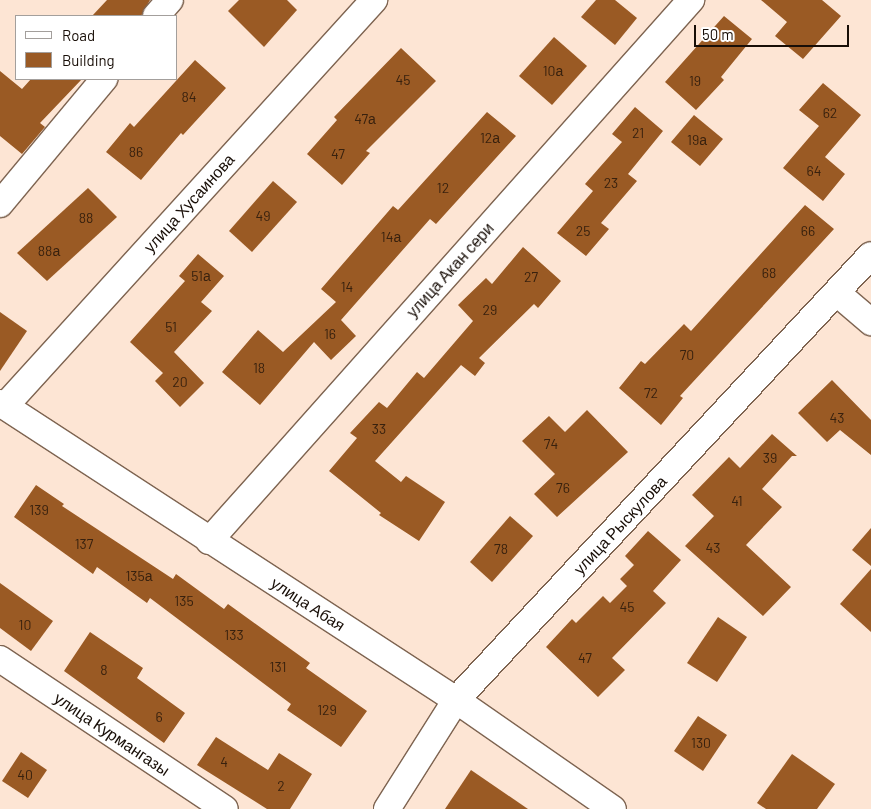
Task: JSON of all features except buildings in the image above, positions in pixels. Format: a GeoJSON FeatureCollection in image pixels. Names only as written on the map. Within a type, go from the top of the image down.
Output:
{"type":"FeatureCollection","features":[{"type":"Feature","properties":{"kind":"street"},"geometry":{"type":"LineString","coordinates":[[157,15],[170,0]]}},
{"type":"Feature","properties":{"kind":"street","name":"улица Хусаинова"},"geometry":{"type":"LineString","coordinates":[[2,405],[374,0]]}},
{"type":"Feature","properties":{"kind":"street","name":"улица Акан сери"},"geometry":{"type":"LineString","coordinates":[[209,541],[690,0]]}},
{"type":"Feature","properties":{"kind":"street"},"geometry":{"type":"LineString","coordinates":[[0,204],[103,80]]}},
{"type":"Feature","properties":{"kind":"street","name":"улица Рыскулова"},"geometry":{"type":"LineString","coordinates":[[387,809],[456,700],[871,255]]}},
{"type":"Feature","properties":{"kind":"street"},"geometry":{"type":"LineString","coordinates":[[837,293],[871,322]]}},
{"type":"Feature","properties":{"kind":"street","name":"улица Абая"},"geometry":{"type":"LineString","coordinates":[[2,405],[456,700],[613,809]]}},
{"type":"Feature","properties":{"kind":"street","name":"улица Курмангазы"},"geometry":{"type":"LineString","coordinates":[[0,659],[225,809]]}}]}
